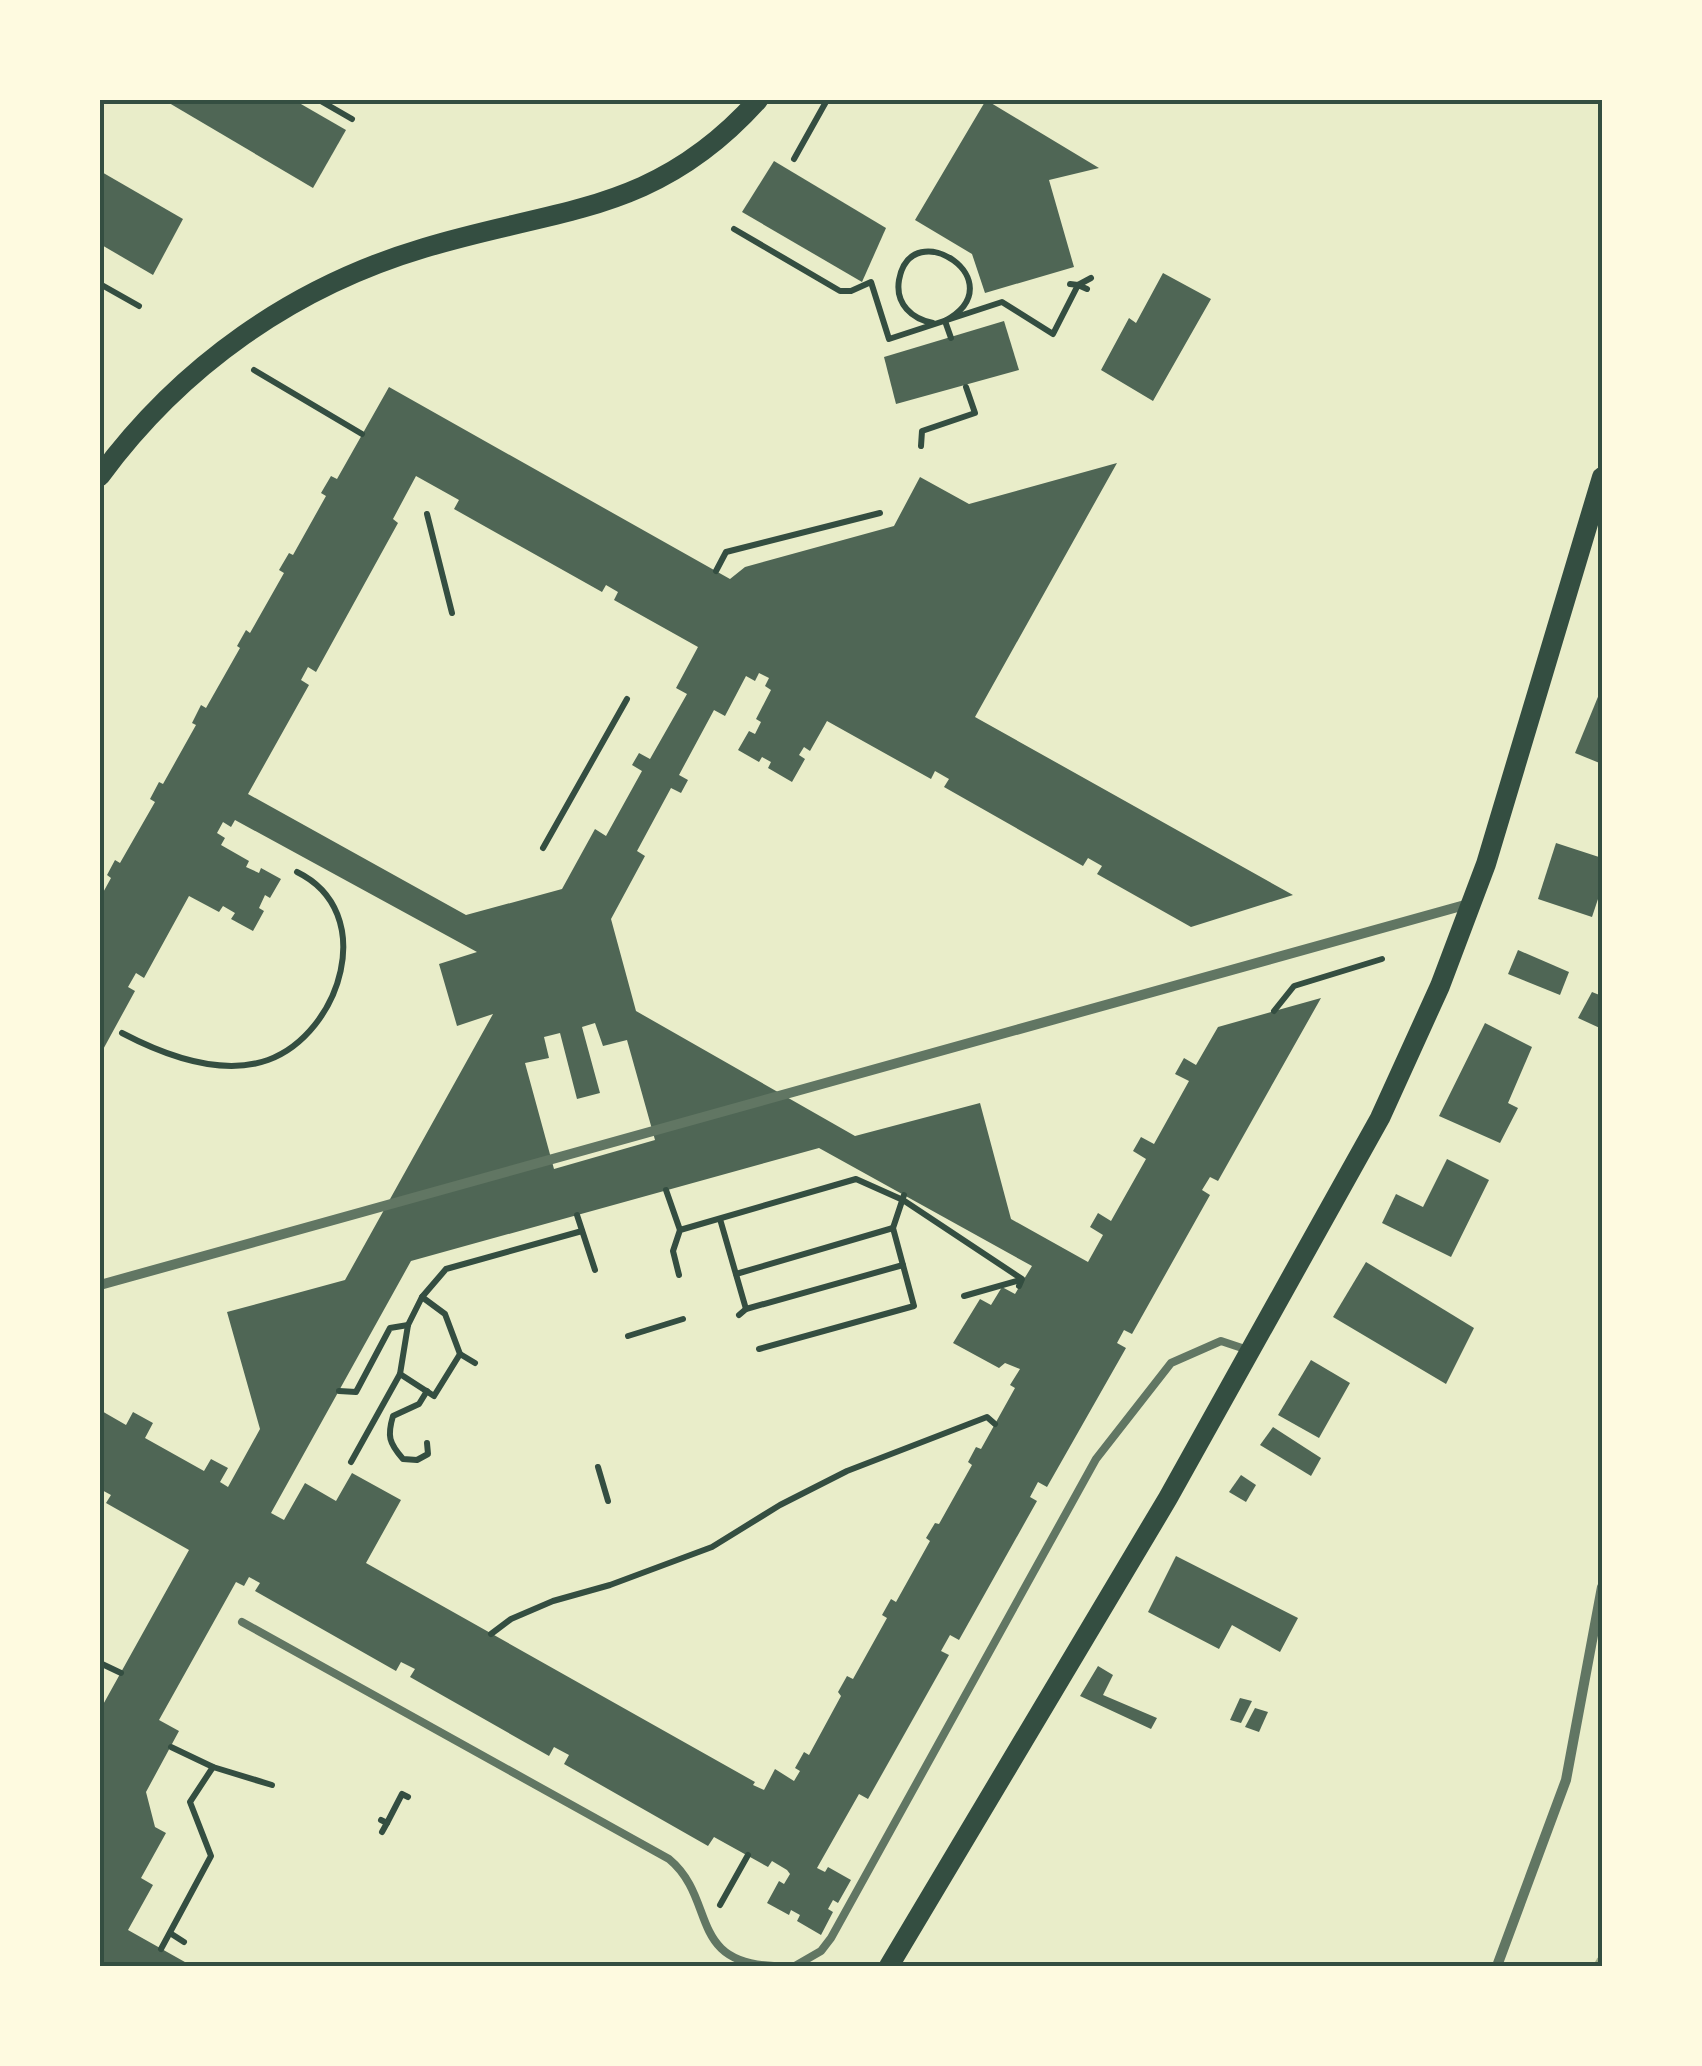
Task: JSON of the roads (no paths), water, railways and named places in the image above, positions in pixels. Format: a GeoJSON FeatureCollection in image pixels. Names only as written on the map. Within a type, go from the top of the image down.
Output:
{"type":"FeatureCollection","features":[{"type":"Feature","properties":{"kind":"main road"},"geometry":{"type":"LineString","coordinates":[[100,476],[155,408],[200,367],[270,316],[350,274],[396,257],[586,210],[630,194],[697,155],[729,131],[758,100]]}},
{"type":"Feature","properties":{"kind":"main road"},"geometry":{"type":"LineString","coordinates":[[889,1966],[1252,1352],[1380,1118],[1440,986],[1472,903],[1602,477]]}},
{"type":"Feature","properties":{"kind":"street"},"geometry":{"type":"LineString","coordinates":[[100,1285],[1472,903]]}},
{"type":"Feature","properties":{"kind":"street"},"geometry":{"type":"LineString","coordinates":[[1496,1966],[1566,1780],[1602,1587]]}},
{"type":"Feature","properties":{"kind":"lane"},"geometry":{"type":"LineString","coordinates":[[794,1966],[822,1951],[831,1938],[1096,1459],[1171,1363],[1222,1341],[1252,1352]]}},
{"type":"Feature","properties":{"kind":"lane"},"geometry":{"type":"LineString","coordinates":[[242,1622],[668,1859],[680,1868],[690,1884],[707,1931],[724,1952],[742,1961],[774,1966]]}},
{"type":"Feature","properties":{"kind":"waterway"},"geometry":{"type":"LineString","coordinates":[[1599,1966],[1602,1961]]}}]}
